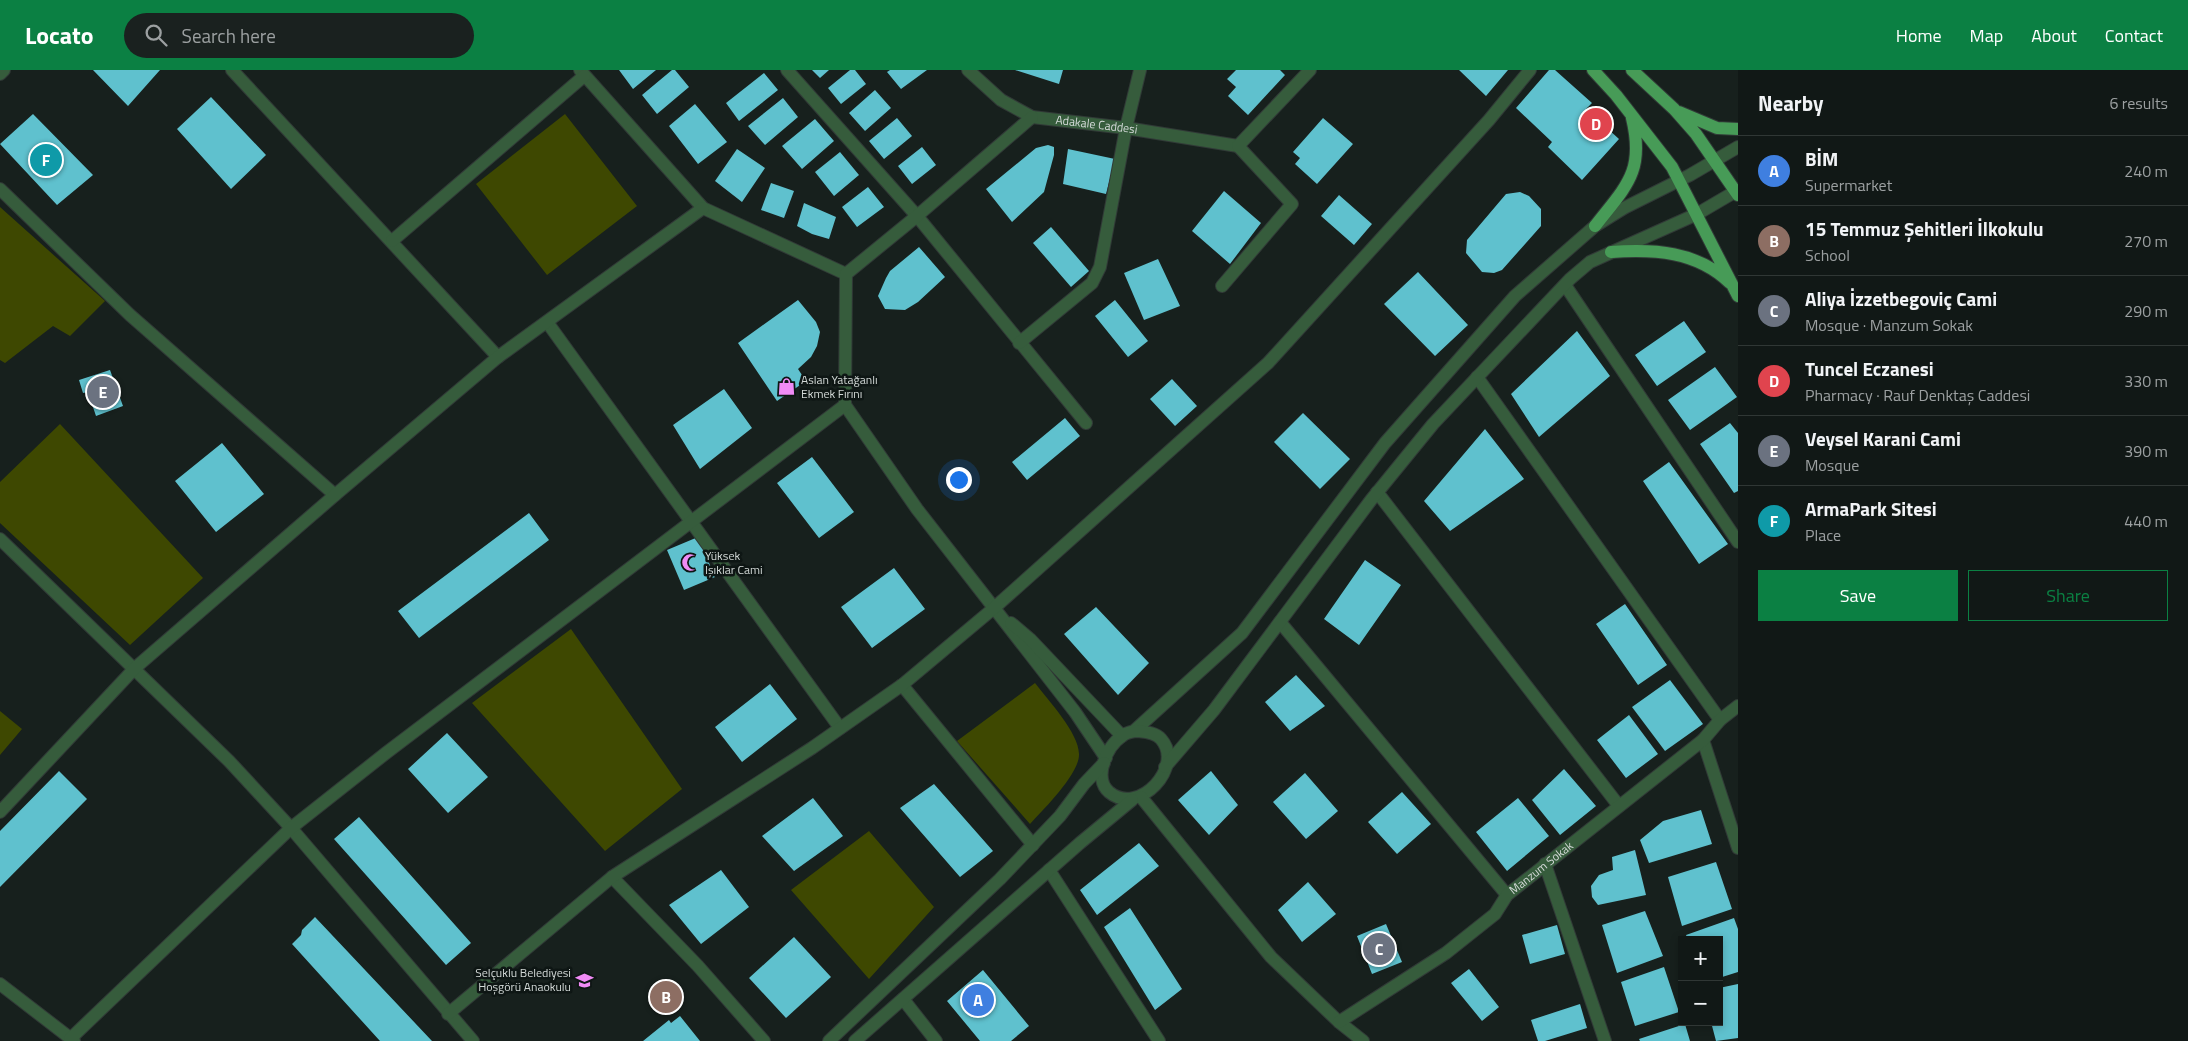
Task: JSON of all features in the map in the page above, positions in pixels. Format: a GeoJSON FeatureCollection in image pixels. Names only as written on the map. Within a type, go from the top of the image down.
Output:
{"type":"FeatureCollection","features":[{"type":"Feature","properties":{"kind":"main road"},"geometry":{"type":"LineString","coordinates":[[1593,70],[1631,113],[1680,180],[1736,292]]}},
{"type":"Feature","properties":{"kind":"main road"},"geometry":{"type":"LineString","coordinates":[[1632,70],[1674,109],[1716,160],[1737,192]]}},
{"type":"Feature","properties":{"kind":"main road"},"geometry":{"type":"LineString","coordinates":[[1674,109],[1717,128],[1738,128]]}},
{"type":"Feature","properties":{"kind":"main road"},"geometry":{"type":"LineString","coordinates":[[1595,226],[1626,185],[1635,168],[1637,144],[1631,113]]}},
{"type":"Feature","properties":{"kind":"main road"},"geometry":{"type":"LineString","coordinates":[[1611,252],[1657,251],[1683,256],[1715,271],[1736,292]]}},
{"type":"Feature","properties":{"kind":"street"},"geometry":{"type":"LineString","coordinates":[[0,74],[4,70]]}},
{"type":"Feature","properties":{"kind":"street"},"geometry":{"type":"LineString","coordinates":[[232,70],[498,357]]}},
{"type":"Feature","properties":{"kind":"street"},"geometry":{"type":"LineString","coordinates":[[787,70],[917,216],[1086,423]]}},
{"type":"Feature","properties":{"kind":"street","name":"Adakale Caddesi"},"geometry":{"type":"LineString","coordinates":[[968,70],[1001,100],[1032,117],[1126,128],[1238,146]]}},
{"type":"Feature","properties":{"kind":"street"},"geometry":{"type":"LineString","coordinates":[[1019,343],[1092,283],[1100,267],[1126,128],[1140,70]]}},
{"type":"Feature","properties":{"kind":"street"},"geometry":{"type":"LineString","coordinates":[[1222,286],[1292,204],[1238,146],[1310,70]]}},
{"type":"Feature","properties":{"kind":"street"},"geometry":{"type":"LineString","coordinates":[[448,1014],[612,877],[812,748],[902,685],[994,608],[1268,363],[1490,120],[1530,70]]}},
{"type":"Feature","properties":{"kind":"street"},"geometry":{"type":"LineString","coordinates":[[392,241],[582,73],[703,208],[846,274]]}},
{"type":"Feature","properties":{"kind":"street"},"geometry":{"type":"LineString","coordinates":[[846,274],[1032,117]]}},
{"type":"Feature","properties":{"kind":"street"},"geometry":{"type":"LineString","coordinates":[[1364,1041],[1339,1022],[1271,957],[1136,799],[1111,794],[1104,786],[1101,776],[1110,748],[1242,633],[1385,443],[1515,296],[1595,226],[1624,208],[1680,180],[1738,147]]}},
{"type":"Feature","properties":{"kind":"street"},"geometry":{"type":"LineString","coordinates":[[0,190],[130,315],[335,495]]}},
{"type":"Feature","properties":{"kind":"street"},"geometry":{"type":"LineString","coordinates":[[855,1041],[1049,870],[1156,784],[1165,767],[1214,710],[1377,492],[1433,424],[1565,285],[1590,262],[1697,214],[1737,192]]}},
{"type":"Feature","properties":{"kind":"street"},"geometry":{"type":"LineString","coordinates":[[0,812],[135,668],[335,495],[498,357],[703,208]]}},
{"type":"Feature","properties":{"kind":"street"},"geometry":{"type":"LineString","coordinates":[[846,274],[845,405],[917,509],[1074,712],[1105,760]]}},
{"type":"Feature","properties":{"kind":"street"},"geometry":{"type":"LineString","coordinates":[[1565,285],[1738,542]]}},
{"type":"Feature","properties":{"kind":"street"},"geometry":{"type":"LineString","coordinates":[[547,322],[840,728]]}},
{"type":"Feature","properties":{"kind":"street"},"geometry":{"type":"LineString","coordinates":[[1478,377],[1720,720]]}},
{"type":"Feature","properties":{"kind":"street"},"geometry":{"type":"LineString","coordinates":[[0,984],[72,1040],[291,828],[386,753],[845,405]]}},
{"type":"Feature","properties":{"kind":"street"},"geometry":{"type":"LineString","coordinates":[[1377,492],[1619,806]]}},
{"type":"Feature","properties":{"kind":"street"},"geometry":{"type":"LineString","coordinates":[[0,539],[229,761],[291,828],[473,1041]]}},
{"type":"Feature","properties":{"kind":"street"},"geometry":{"type":"LineString","coordinates":[[994,608],[1030,639],[1128,734],[1149,733],[1160,738],[1166,747],[1167,758],[1165,767]]}},
{"type":"Feature","properties":{"kind":"street"},"geometry":{"type":"LineString","coordinates":[[1280,622],[1507,895]]}},
{"type":"Feature","properties":{"kind":"street"},"geometry":{"type":"LineString","coordinates":[[902,685],[1033,845]]}},
{"type":"Feature","properties":{"kind":"street","name":"Manzum Sokak"},"geometry":{"type":"LineString","coordinates":[[1339,1022],[1446,954],[1495,914],[1507,895],[1703,740],[1720,720],[1738,706]]}},
{"type":"Feature","properties":{"kind":"street"},"geometry":{"type":"LineString","coordinates":[[1703,740],[1738,848]]}},
{"type":"Feature","properties":{"kind":"street"},"geometry":{"type":"LineString","coordinates":[[829,1041],[1033,845],[1060,816],[1105,760]]}},
{"type":"Feature","properties":{"kind":"street"},"geometry":{"type":"LineString","coordinates":[[1545,864],[1605,1041]]}},
{"type":"Feature","properties":{"kind":"street"},"geometry":{"type":"LineString","coordinates":[[1049,870],[1159,1041]]}},
{"type":"Feature","properties":{"kind":"street"},"geometry":{"type":"LineString","coordinates":[[612,877],[698,966],[764,1041]]}},
{"type":"Feature","properties":{"kind":"street"},"geometry":{"type":"LineString","coordinates":[[903,999],[936,1041]]}},
{"type":"Feature","properties":{"kind":"green space"},"geometry":{"type":"Polygon","coordinates":[[[565,114],[637,206],[547,275],[476,184],[565,114]]]}},
{"type":"Feature","properties":{"kind":"green space"},"geometry":{"type":"Polygon","coordinates":[[[0,207],[105,301],[70,336],[53,326],[5,363],[0,360],[0,207]]]}},
{"type":"Feature","properties":{"kind":"green space"},"geometry":{"type":"Polygon","coordinates":[[[60,424],[203,578],[130,645],[0,523],[0,482],[60,424]]]}},
{"type":"Feature","properties":{"kind":"green space"},"geometry":{"type":"Polygon","coordinates":[[[571,629],[682,789],[605,851],[472,703],[571,629]]]}},
{"type":"Feature","properties":{"kind":"green space"},"geometry":{"type":"Polygon","coordinates":[[[1035,683],[1069,727],[1078,747],[1079,755],[1073,772],[1067,781],[1030,824],[957,741],[1035,683]]]}},
{"type":"Feature","properties":{"kind":"green space"},"geometry":{"type":"Polygon","coordinates":[[[0,711],[22,729],[0,755],[0,711]]]}},
{"type":"Feature","properties":{"kind":"green space"},"geometry":{"type":"Polygon","coordinates":[[[869,831],[934,907],[869,979],[791,890],[869,831]]]}},
{"type":"Feature","properties":{"kind":"building"},"geometry":{"type":"Polygon","coordinates":[[[93,70],[160,70],[128,106],[93,70]]]}},
{"type":"Feature","properties":{"kind":"building"},"geometry":{"type":"Polygon","coordinates":[[[619,70],[656,70],[633,89],[619,70]]]}},
{"type":"Feature","properties":{"kind":"building"},"geometry":{"type":"Polygon","coordinates":[[[672,70],[675,70],[689,87],[657,114],[642,95],[672,70]]]}},
{"type":"Feature","properties":{"kind":"building"},"geometry":{"type":"Polygon","coordinates":[[[812,70],[829,70],[820,78],[812,70]]]}},
{"type":"Feature","properties":{"kind":"building"},"geometry":{"type":"Polygon","coordinates":[[[850,70],[855,70],[866,84],[841,104],[828,88],[850,70]]]}},
{"type":"Feature","properties":{"kind":"building"},"geometry":{"type":"Polygon","coordinates":[[[890,70],[927,70],[901,89],[887,72],[890,70]]]}},
{"type":"Feature","properties":{"kind":"building"},"geometry":{"type":"Polygon","coordinates":[[[1015,70],[1063,70],[1059,84],[1015,70]]]}},
{"type":"Feature","properties":{"kind":"building"},"geometry":{"type":"Polygon","coordinates":[[[1236,70],[1280,70],[1285,75],[1248,115],[1228,96],[1236,87],[1227,79],[1236,70]]]}},
{"type":"Feature","properties":{"kind":"building"},"geometry":{"type":"Polygon","coordinates":[[[1459,70],[1508,70],[1486,96],[1459,70]]]}},
{"type":"Feature","properties":{"kind":"building"},"geometry":{"type":"Polygon","coordinates":[[[1549,70],[1555,70],[1592,103],[1586,109],[1619,139],[1582,180],[1548,147],[1552,142],[1516,108],[1549,70]]]}},
{"type":"Feature","properties":{"kind":"building"},"geometry":{"type":"Polygon","coordinates":[[[764,73],[778,90],[739,121],[726,103],[764,73]]]}},
{"type":"Feature","properties":{"kind":"building"},"geometry":{"type":"Polygon","coordinates":[[[875,90],[891,108],[865,131],[849,113],[875,90]]]}},
{"type":"Feature","properties":{"kind":"building"},"geometry":{"type":"Polygon","coordinates":[[[211,97],[266,155],[231,189],[177,129],[211,97]]]}},
{"type":"Feature","properties":{"kind":"building"},"geometry":{"type":"Polygon","coordinates":[[[783,98],[798,117],[765,145],[748,126],[783,98]]]}},
{"type":"Feature","properties":{"kind":"building"},"geometry":{"type":"Polygon","coordinates":[[[695,104],[727,142],[698,164],[669,126],[695,104]]]}},
{"type":"Feature","properties":{"kind":"building"},"geometry":{"type":"Polygon","coordinates":[[[33,114],[93,175],[57,205],[0,144],[33,114]]]}},
{"type":"Feature","properties":{"kind":"building"},"geometry":{"type":"Polygon","coordinates":[[[897,118],[912,136],[884,159],[869,141],[897,118]]]}},
{"type":"Feature","properties":{"kind":"building"},"geometry":{"type":"Polygon","coordinates":[[[1323,118],[1353,144],[1317,184],[1295,164],[1300,158],[1293,152],[1323,118]]]}},
{"type":"Feature","properties":{"kind":"building"},"geometry":{"type":"Polygon","coordinates":[[[815,119],[834,141],[802,169],[782,146],[815,119]]]}},
{"type":"Feature","properties":{"kind":"building"},"geometry":{"type":"Polygon","coordinates":[[[1048,145],[1054,147],[1054,155],[1044,192],[1012,222],[986,189],[1036,148],[1048,145]]]}},
{"type":"Feature","properties":{"kind":"building"},"geometry":{"type":"Polygon","coordinates":[[[922,147],[936,165],[912,184],[898,166],[922,147]]]}},
{"type":"Feature","properties":{"kind":"building"},"geometry":{"type":"Polygon","coordinates":[[[737,149],[765,168],[742,202],[715,181],[737,149]]]}},
{"type":"Feature","properties":{"kind":"building"},"geometry":{"type":"Polygon","coordinates":[[[1068,149],[1115,159],[1106,194],[1063,184],[1068,149]]]}},
{"type":"Feature","properties":{"kind":"building"},"geometry":{"type":"Polygon","coordinates":[[[840,152],[859,175],[834,196],[815,172],[840,152]]]}},
{"type":"Feature","properties":{"kind":"building"},"geometry":{"type":"Polygon","coordinates":[[[771,183],[794,191],[784,218],[761,210],[771,183]]]}},
{"type":"Feature","properties":{"kind":"building"},"geometry":{"type":"Polygon","coordinates":[[[868,187],[884,207],[857,227],[842,207],[868,187]]]}},
{"type":"Feature","properties":{"kind":"building"},"geometry":{"type":"Polygon","coordinates":[[[1224,191],[1261,223],[1230,264],[1192,231],[1224,191]]]}},
{"type":"Feature","properties":{"kind":"building"},"geometry":{"type":"Polygon","coordinates":[[[1520,192],[1529,196],[1541,209],[1541,226],[1502,270],[1494,273],[1482,272],[1466,253],[1467,240],[1506,194],[1520,192]]]}},
{"type":"Feature","properties":{"kind":"building"},"geometry":{"type":"Polygon","coordinates":[[[1339,195],[1372,224],[1354,245],[1321,216],[1339,195]]]}},
{"type":"Feature","properties":{"kind":"building"},"geometry":{"type":"Polygon","coordinates":[[[804,203],[836,217],[829,239],[812,234],[797,226],[804,203]]]}},
{"type":"Feature","properties":{"kind":"building"},"geometry":{"type":"Polygon","coordinates":[[[1051,227],[1089,271],[1071,287],[1033,243],[1051,227]]]}},
{"type":"Feature","properties":{"kind":"building"},"geometry":{"type":"Polygon","coordinates":[[[919,247],[945,277],[918,302],[905,310],[885,309],[878,296],[886,278],[890,271],[919,247]]]}},
{"type":"Feature","properties":{"kind":"building"},"geometry":{"type":"Polygon","coordinates":[[[1158,259],[1180,306],[1144,320],[1124,273],[1158,259]]]}},
{"type":"Feature","properties":{"kind":"building"},"geometry":{"type":"Polygon","coordinates":[[[1418,272],[1468,325],[1435,356],[1384,304],[1418,272]]]}},
{"type":"Feature","properties":{"kind":"building"},"geometry":{"type":"Polygon","coordinates":[[[798,300],[816,322],[820,332],[817,346],[811,357],[798,369],[806,381],[777,401],[738,343],[798,300]]]}},
{"type":"Feature","properties":{"kind":"building"},"geometry":{"type":"Polygon","coordinates":[[[1115,300],[1148,341],[1128,357],[1095,316],[1115,300]]]}},
{"type":"Feature","properties":{"kind":"building"},"geometry":{"type":"Polygon","coordinates":[[[1684,321],[1706,352],[1657,386],[1635,355],[1684,321]]]}},
{"type":"Feature","properties":{"kind":"building"},"geometry":{"type":"Polygon","coordinates":[[[1577,331],[1610,376],[1539,437],[1511,394],[1577,331]]]}},
{"type":"Feature","properties":{"kind":"building"},"geometry":{"type":"Polygon","coordinates":[[[1715,367],[1737,397],[1690,430],[1668,400],[1715,367]]]}},
{"type":"Feature","properties":{"kind":"building"},"geometry":{"type":"Polygon","coordinates":[[[110,370],[123,406],[96,416],[88,392],[83,393],[79,380],[110,370]]]}},
{"type":"Feature","properties":{"kind":"building"},"geometry":{"type":"Polygon","coordinates":[[[1172,379],[1197,406],[1175,426],[1150,399],[1172,379]]]}},
{"type":"Feature","properties":{"kind":"building"},"geometry":{"type":"Polygon","coordinates":[[[724,389],[752,428],[700,469],[673,425],[724,389]]]}},
{"type":"Feature","properties":{"kind":"building"},"geometry":{"type":"Polygon","coordinates":[[[1303,413],[1350,459],[1320,489],[1274,442],[1303,413]]]}},
{"type":"Feature","properties":{"kind":"building"},"geometry":{"type":"Polygon","coordinates":[[[1065,418],[1080,436],[1027,480],[1012,462],[1065,418]]]}},
{"type":"Feature","properties":{"kind":"building"},"geometry":{"type":"Polygon","coordinates":[[[1730,423],[1738,433],[1738,491],[1734,493],[1700,444],[1730,423]]]}},
{"type":"Feature","properties":{"kind":"building"},"geometry":{"type":"Polygon","coordinates":[[[1485,429],[1524,479],[1450,531],[1424,501],[1485,429]]]}},
{"type":"Feature","properties":{"kind":"building"},"geometry":{"type":"Polygon","coordinates":[[[222,443],[264,494],[216,532],[175,481],[222,443]]]}},
{"type":"Feature","properties":{"kind":"building"},"geometry":{"type":"Polygon","coordinates":[[[812,457],[854,512],[819,538],[777,483],[812,457]]]}},
{"type":"Feature","properties":{"kind":"building"},"geometry":{"type":"Polygon","coordinates":[[[1669,462],[1728,544],[1699,564],[1643,481],[1669,462]]]}},
{"type":"Feature","properties":{"kind":"building"},"geometry":{"type":"Polygon","coordinates":[[[529,513],[549,540],[419,638],[398,611],[529,513]]]}},
{"type":"Feature","properties":{"kind":"building","name":"Yüksek Işıklar Cami"},"geometry":{"type":"Polygon","coordinates":[[[698,537],[715,577],[684,590],[667,550],[698,537]]]}},
{"type":"Feature","properties":{"kind":"building"},"geometry":{"type":"Polygon","coordinates":[[[1365,560],[1401,585],[1359,645],[1324,619],[1365,560]]]}},
{"type":"Feature","properties":{"kind":"building"},"geometry":{"type":"Polygon","coordinates":[[[894,568],[925,609],[872,648],[841,607],[894,568]]]}},
{"type":"Feature","properties":{"kind":"building"},"geometry":{"type":"Polygon","coordinates":[[[1625,604],[1667,665],[1638,685],[1596,624],[1625,604]]]}},
{"type":"Feature","properties":{"kind":"building"},"geometry":{"type":"Polygon","coordinates":[[[1096,607],[1149,663],[1118,695],[1064,634],[1096,607]]]}},
{"type":"Feature","properties":{"kind":"building"},"geometry":{"type":"Polygon","coordinates":[[[1296,675],[1325,706],[1290,731],[1265,702],[1296,675]]]}},
{"type":"Feature","properties":{"kind":"building"},"geometry":{"type":"Polygon","coordinates":[[[1670,680],[1703,724],[1665,751],[1632,707],[1670,680]]]}},
{"type":"Feature","properties":{"kind":"building"},"geometry":{"type":"Polygon","coordinates":[[[770,684],[797,719],[742,762],[715,727],[770,684]]]}},
{"type":"Feature","properties":{"kind":"building"},"geometry":{"type":"Polygon","coordinates":[[[1629,715],[1658,754],[1626,778],[1597,740],[1629,715]]]}},
{"type":"Feature","properties":{"kind":"building"},"geometry":{"type":"Polygon","coordinates":[[[447,733],[488,777],[448,813],[408,769],[447,733]]]}},
{"type":"Feature","properties":{"kind":"building"},"geometry":{"type":"Polygon","coordinates":[[[1564,769],[1596,806],[1560,835],[1532,800],[1564,769]]]}},
{"type":"Feature","properties":{"kind":"building"},"geometry":{"type":"Polygon","coordinates":[[[59,771],[87,799],[0,887],[0,831],[59,771]]]}},
{"type":"Feature","properties":{"kind":"building"},"geometry":{"type":"Polygon","coordinates":[[[1211,771],[1238,805],[1209,835],[1178,800],[1211,771]]]}},
{"type":"Feature","properties":{"kind":"building"},"geometry":{"type":"Polygon","coordinates":[[[1305,773],[1338,811],[1306,839],[1273,802],[1305,773]]]}},
{"type":"Feature","properties":{"kind":"building"},"geometry":{"type":"Polygon","coordinates":[[[934,784],[993,851],[960,877],[900,808],[934,784]]]}},
{"type":"Feature","properties":{"kind":"building"},"geometry":{"type":"Polygon","coordinates":[[[1402,792],[1431,824],[1397,854],[1368,822],[1402,792]]]}},
{"type":"Feature","properties":{"kind":"building"},"geometry":{"type":"Polygon","coordinates":[[[813,798],[843,836],[794,871],[762,836],[813,798]]]}},
{"type":"Feature","properties":{"kind":"building"},"geometry":{"type":"Polygon","coordinates":[[[1518,798],[1549,836],[1507,871],[1476,832],[1518,798]]]}},
{"type":"Feature","properties":{"kind":"building"},"geometry":{"type":"Polygon","coordinates":[[[1701,810],[1712,844],[1649,863],[1640,840],[1663,821],[1701,810]]]}},
{"type":"Feature","properties":{"kind":"building"},"geometry":{"type":"Polygon","coordinates":[[[359,817],[471,943],[446,965],[334,839],[359,817]]]}},
{"type":"Feature","properties":{"kind":"building"},"geometry":{"type":"Polygon","coordinates":[[[1139,843],[1159,866],[1097,915],[1080,890],[1139,843]]]}},
{"type":"Feature","properties":{"kind":"building"},"geometry":{"type":"Polygon","coordinates":[[[1635,850],[1646,895],[1598,905],[1592,897],[1591,886],[1599,875],[1613,870],[1612,857],[1635,850]]]}},
{"type":"Feature","properties":{"kind":"building"},"geometry":{"type":"Polygon","coordinates":[[[1716,862],[1732,909],[1682,926],[1668,877],[1716,862]]]}},
{"type":"Feature","properties":{"kind":"building"},"geometry":{"type":"Polygon","coordinates":[[[721,870],[749,907],[701,944],[669,905],[721,870]]]}},
{"type":"Feature","properties":{"kind":"building"},"geometry":{"type":"Polygon","coordinates":[[[1308,882],[1336,914],[1302,942],[1278,910],[1308,882]]]}},
{"type":"Feature","properties":{"kind":"building"},"geometry":{"type":"Polygon","coordinates":[[[1130,908],[1182,989],[1155,1010],[1104,927],[1130,908]]]}},
{"type":"Feature","properties":{"kind":"building"},"geometry":{"type":"Polygon","coordinates":[[[1645,911],[1663,956],[1617,973],[1602,925],[1645,911]]]}},
{"type":"Feature","properties":{"kind":"building"},"geometry":{"type":"Polygon","coordinates":[[[315,917],[432,1041],[380,1041],[292,944],[315,917]]]}},
{"type":"Feature","properties":{"kind":"building"},"geometry":{"type":"Polygon","coordinates":[[[1734,918],[1738,929],[1738,972],[1723,977],[1723,936],[1686,935],[1734,918]]]}},
{"type":"Feature","properties":{"kind":"building"},"geometry":{"type":"Polygon","coordinates":[[[1386,924],[1402,962],[1372,974],[1357,936],[1386,924]]]}},
{"type":"Feature","properties":{"kind":"building"},"geometry":{"type":"Polygon","coordinates":[[[1557,925],[1565,954],[1530,964],[1522,935],[1557,925]]]}},
{"type":"Feature","properties":{"kind":"building"},"geometry":{"type":"Polygon","coordinates":[[[794,937],[831,977],[786,1018],[749,978],[794,937]]]}},
{"type":"Feature","properties":{"kind":"building"},"geometry":{"type":"Polygon","coordinates":[[[1664,967],[1678,1012],[1635,1026],[1621,982],[1664,967]]]}},
{"type":"Feature","properties":{"kind":"building"},"geometry":{"type":"Polygon","coordinates":[[[1469,969],[1499,1007],[1482,1021],[1451,983],[1469,969]]]}},
{"type":"Feature","properties":{"kind":"building"},"geometry":{"type":"Polygon","coordinates":[[[983,970],[1029,1026],[1011,1041],[980,1041],[947,1001],[983,970]]]}},
{"type":"Feature","properties":{"kind":"building"},"geometry":{"type":"Polygon","coordinates":[[[1738,984],[1738,1038],[1716,1041],[1712,1026],[1723,1026],[1723,987],[1738,984]]]}},
{"type":"Feature","properties":{"kind":"building"},"geometry":{"type":"Polygon","coordinates":[[[1580,1004],[1587,1028],[1545,1041],[1538,1041],[1531,1020],[1580,1004]]]}},
{"type":"Feature","properties":{"kind":"building"},"geometry":{"type":"Polygon","coordinates":[[[680,1016],[700,1041],[643,1041],[669,1020],[671,1023],[680,1016]]]}},
{"type":"Feature","properties":{"kind":"building"},"geometry":{"type":"Polygon","coordinates":[[[1679,1026],[1686,1026],[1690,1041],[1640,1041],[1639,1039],[1679,1026]]]}},
{"type":"Feature","properties":{"kind":"place","name":"Tuncel Eczanesi"},"geometry":{"type":"Point","coordinates":[1596,124]}},
{"type":"Feature","properties":{"kind":"place","name":"ArmaPark Sitesi"},"geometry":{"type":"Point","coordinates":[46,160]}},
{"type":"Feature","properties":{"kind":"place","name":"Aslan Yatağanlı Ekmek Fırını"},"geometry":{"type":"Point","coordinates":[787,387]}},
{"type":"Feature","properties":{"kind":"place","name":"Veysel Karani Cami"},"geometry":{"type":"Point","coordinates":[103,392]}},
{"type":"Feature","properties":{"kind":"place","name":"Yüksek Işıklar Cami"},"geometry":{"type":"Point","coordinates":[691,563]}},
{"type":"Feature","properties":{"kind":"place","name":"Aliya İzzetbegoviç Cami"},"geometry":{"type":"Point","coordinates":[1379,949]}},
{"type":"Feature","properties":{"kind":"place","name":"Selçuklu Belediyesi Hoşgörü Anaokulu"},"geometry":{"type":"Point","coordinates":[585,980]}},
{"type":"Feature","properties":{"kind":"place","name":"15 Temmuz Şehitleri İlkokulu"},"geometry":{"type":"Point","coordinates":[666,997]}},
{"type":"Feature","properties":{"kind":"place","name":"BİM"},"geometry":{"type":"Point","coordinates":[978,1000]}}]}
